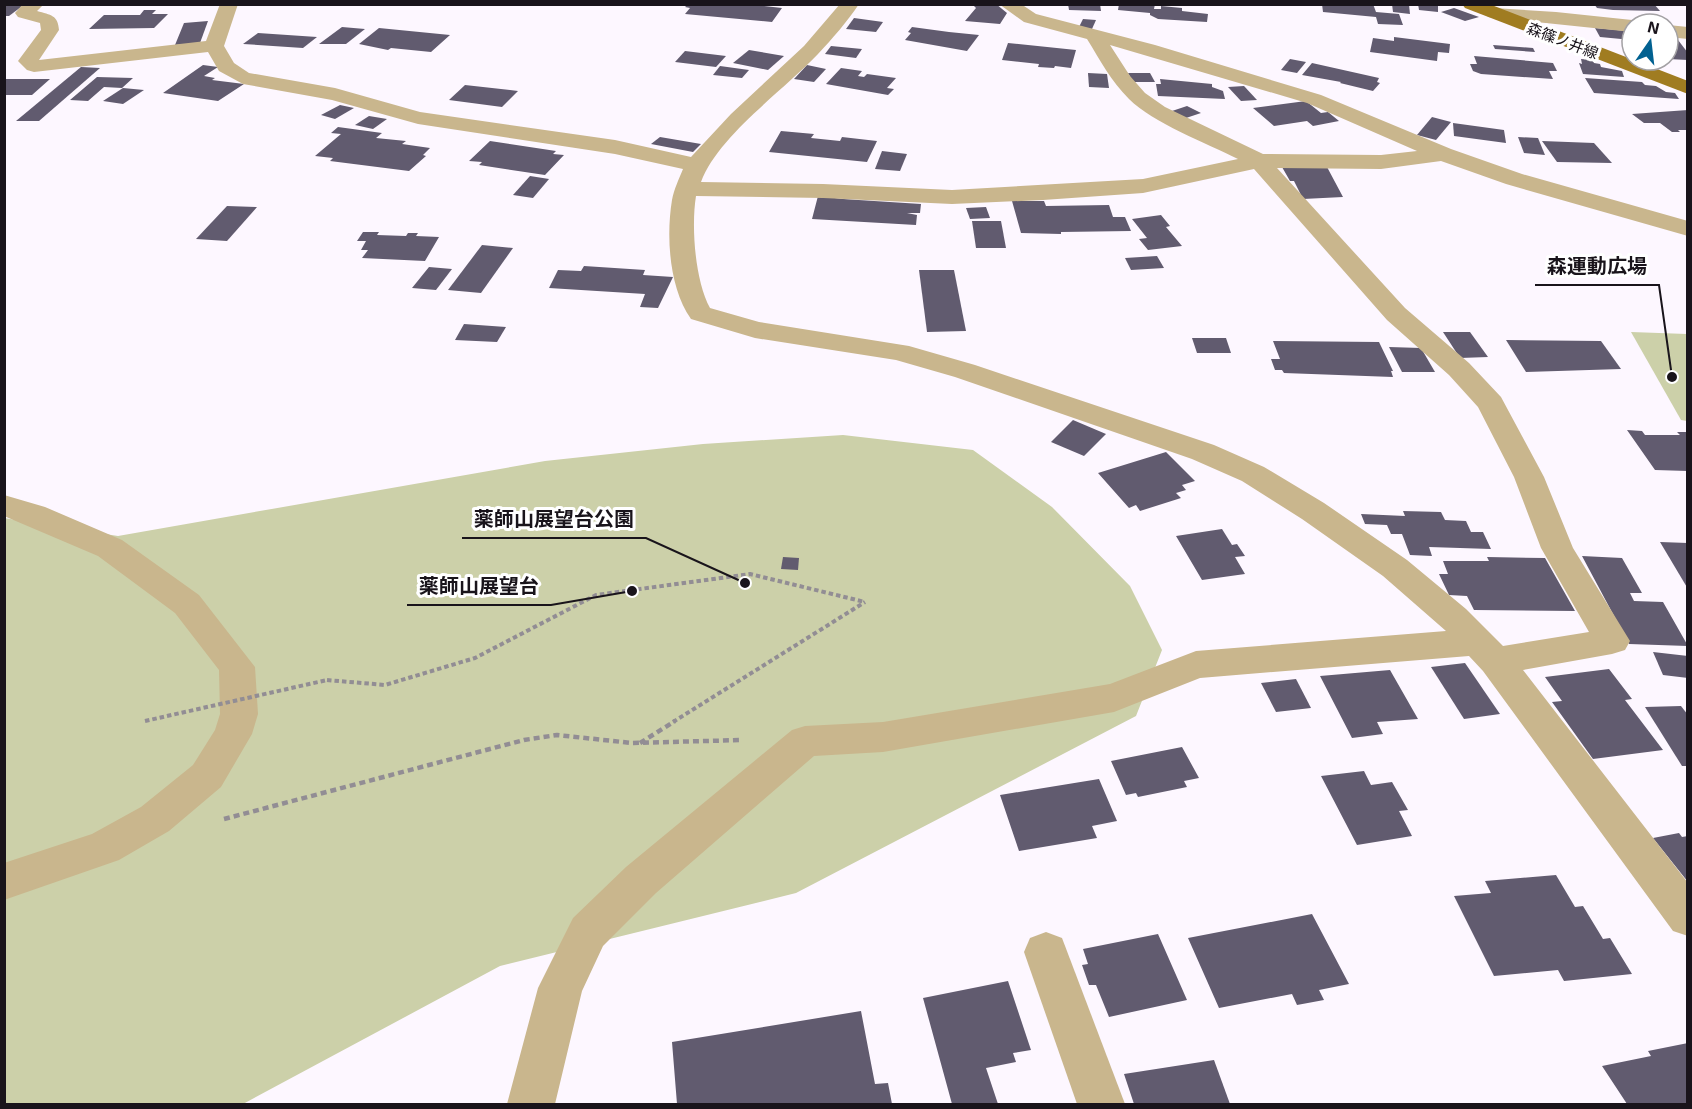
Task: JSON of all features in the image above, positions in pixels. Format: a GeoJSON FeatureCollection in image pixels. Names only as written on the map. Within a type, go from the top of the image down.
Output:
{"type":"FeatureCollection","features":[{"type":"Feature","properties":{"kind":"main road","name":"森篠ノ井線"},"geometry":{"type":"LineString","coordinates":[[1471,4],[1688,88]]}},
{"type":"Feature","properties":{"kind":"street"},"geometry":{"type":"LineString","coordinates":[[35,4],[24,13],[49,20],[50,30],[28,60],[34,66],[214,46]]}},
{"type":"Feature","properties":{"kind":"street"},"geometry":{"type":"LineString","coordinates":[[229,4],[214,46],[226,67],[243,78],[335,94],[418,118],[615,147],[691,177],[823,191],[952,197],[1143,186],[1259,161],[1381,162],[1443,154]]}},
{"type":"Feature","properties":{"kind":"street"},"geometry":{"type":"LineString","coordinates":[[850,4],[811,50],[738,118],[691,177],[684,202],[686,270],[694,307],[700,313],[755,330],[899,352],[965,370],[1203,452],[1254,474],[1313,511],[1395,568],[1454,618],[1488,651],[1688,916]]}},
{"type":"Feature","properties":{"kind":"street"},"geometry":{"type":"LineString","coordinates":[[1008,4],[1030,18],[1148,49],[1314,99],[1443,154],[1571,197],[1688,228]]}},
{"type":"Feature","properties":{"kind":"street"},"geometry":{"type":"LineString","coordinates":[[1494,13],[1545,15],[1620,24]]}},
{"type":"Feature","properties":{"kind":"street"},"geometry":{"type":"LineString","coordinates":[[531,1104],[560,988],[588,932],[641,880],[805,741],[883,737],[1114,698],[1196,665],[1488,651],[1612,641],[1557,548],[1529,477],[1491,403],[1459,369],[1396,314],[1259,161],[1158,111],[1138,97],[1122,80],[1094,35]]}},
{"type":"Feature","properties":{"kind":"street"},"geometry":{"type":"LineString","coordinates":[[4,505],[34,515],[110,548],[187,604],[237,667],[239,714],[232,734],[207,776],[155,819],[105,847],[4,882]]}},
{"type":"Feature","properties":{"kind":"street"},"geometry":{"type":"LineString","coordinates":[[1046,952],[1101,1104]]}},
{"type":"Feature","properties":{"kind":"path"},"geometry":{"type":"LineString","coordinates":[[145,722],[327,680],[385,685],[475,658],[596,595],[750,574],[865,602],[639,743]]}},
{"type":"Feature","properties":{"kind":"path"},"geometry":{"type":"LineString","coordinates":[[155,819],[178,831],[524,740],[557,735],[639,743],[735,740],[805,741]]}},
{"type":"Feature","properties":{"kind":"green space"},"geometry":{"type":"Polygon","coordinates":[[[1631,332],[1687,334],[1687,421],[1681,420],[1631,332]]]}},
{"type":"Feature","properties":{"kind":"green space"},"geometry":{"type":"Polygon","coordinates":[[[843,435],[973,450],[1052,507],[1130,586],[1162,650],[1136,716],[796,893],[500,966],[243,1104],[5,1104],[4,518],[118,536],[545,461],[703,444],[843,435]]]}},
{"type":"Feature","properties":{"kind":"building"},"geometry":{"type":"Polygon","coordinates":[[[4,4],[25,4],[9,16],[4,16],[4,4]]]}},
{"type":"Feature","properties":{"kind":"building"},"geometry":{"type":"Polygon","coordinates":[[[688,4],[746,4],[782,8],[772,22],[685,14],[690,8],[685,7],[688,4]]]}},
{"type":"Feature","properties":{"kind":"building"},"geometry":{"type":"Polygon","coordinates":[[[972,4],[996,4],[1007,13],[1000,24],[965,21],[976,8],[972,4]]]}},
{"type":"Feature","properties":{"kind":"building"},"geometry":{"type":"Polygon","coordinates":[[[1068,4],[1100,4],[1101,11],[1069,10],[1068,4]]]}},
{"type":"Feature","properties":{"kind":"building"},"geometry":{"type":"Polygon","coordinates":[[[1119,4],[1155,4],[1154,9],[1161,9],[1161,6],[1182,8],[1182,11],[1208,14],[1207,22],[1158,19],[1150,13],[1118,10],[1119,4]]]}},
{"type":"Feature","properties":{"kind":"building"},"geometry":{"type":"Polygon","coordinates":[[[1322,4],[1373,4],[1376,12],[1399,14],[1403,25],[1378,24],[1376,17],[1323,12],[1322,4]]]}},
{"type":"Feature","properties":{"kind":"building"},"geometry":{"type":"Polygon","coordinates":[[[1392,4],[1409,5],[1410,14],[1393,12],[1392,4]]]}},
{"type":"Feature","properties":{"kind":"building"},"geometry":{"type":"Polygon","coordinates":[[[1418,4],[1438,4],[1438,12],[1419,10],[1418,4]]]}},
{"type":"Feature","properties":{"kind":"building"},"geometry":{"type":"Polygon","coordinates":[[[1594,4],[1654,4],[1660,11],[1613,10],[1597,8],[1594,4]]]}},
{"type":"Feature","properties":{"kind":"building"},"geometry":{"type":"Polygon","coordinates":[[[1454,8],[1479,17],[1465,21],[1441,12],[1454,8]]]}},
{"type":"Feature","properties":{"kind":"building"},"geometry":{"type":"Polygon","coordinates":[[[144,10],[156,10],[152,14],[168,14],[154,28],[89,29],[104,15],[140,15],[144,10]]]}},
{"type":"Feature","properties":{"kind":"building"},"geometry":{"type":"Polygon","coordinates":[[[854,18],[883,22],[876,32],[846,29],[854,18]]]}},
{"type":"Feature","properties":{"kind":"building"},"geometry":{"type":"Polygon","coordinates":[[[1083,19],[1096,20],[1092,29],[1079,27],[1083,19]]]}},
{"type":"Feature","properties":{"kind":"building"},"geometry":{"type":"Polygon","coordinates":[[[208,21],[200,43],[175,45],[184,23],[208,21]]]}},
{"type":"Feature","properties":{"kind":"building"},"geometry":{"type":"Polygon","coordinates":[[[342,27],[365,29],[346,44],[319,44],[342,27]]]}},
{"type":"Feature","properties":{"kind":"building"},"geometry":{"type":"Polygon","coordinates":[[[912,27],[979,35],[967,51],[905,40],[911,33],[908,32],[912,27]]]}},
{"type":"Feature","properties":{"kind":"building"},"geometry":{"type":"Polygon","coordinates":[[[379,28],[450,35],[431,52],[391,48],[388,50],[359,44],[379,28]]]}},
{"type":"Feature","properties":{"kind":"building"},"geometry":{"type":"Polygon","coordinates":[[[1595,28],[1620,30],[1620,39],[1600,37],[1595,28]]]}},
{"type":"Feature","properties":{"kind":"building"},"geometry":{"type":"Polygon","coordinates":[[[258,33],[317,37],[303,48],[243,44],[258,33]]]}},
{"type":"Feature","properties":{"kind":"building"},"geometry":{"type":"Polygon","coordinates":[[[1394,37],[1450,44],[1449,53],[1438,52],[1437,61],[1370,52],[1373,38],[1394,41],[1394,37]]]}},
{"type":"Feature","properties":{"kind":"building"},"geometry":{"type":"Polygon","coordinates":[[[1008,43],[1076,50],[1071,68],[1038,67],[1039,64],[1002,60],[1008,43]]]}},
{"type":"Feature","properties":{"kind":"building"},"geometry":{"type":"Polygon","coordinates":[[[1680,43],[1688,53],[1688,60],[1680,60],[1680,43]]]}},
{"type":"Feature","properties":{"kind":"building"},"geometry":{"type":"Polygon","coordinates":[[[1493,45],[1533,48],[1535,52],[1495,49],[1493,45]]]}},
{"type":"Feature","properties":{"kind":"building"},"geometry":{"type":"Polygon","coordinates":[[[831,46],[862,49],[856,58],[825,54],[831,46]]]}},
{"type":"Feature","properties":{"kind":"building"},"geometry":{"type":"Polygon","coordinates":[[[749,50],[784,56],[768,70],[733,63],[749,50]]]}},
{"type":"Feature","properties":{"kind":"building"},"geometry":{"type":"Polygon","coordinates":[[[685,51],[726,56],[716,67],[675,62],[685,51]]]}},
{"type":"Feature","properties":{"kind":"building"},"geometry":{"type":"Polygon","coordinates":[[[1474,56],[1553,63],[1557,71],[1549,71],[1553,79],[1481,74],[1473,71],[1470,64],[1477,64],[1474,56]]]}},
{"type":"Feature","properties":{"kind":"building"},"geometry":{"type":"Polygon","coordinates":[[[1290,59],[1306,62],[1297,73],[1281,70],[1290,59]]]}},
{"type":"Feature","properties":{"kind":"building"},"geometry":{"type":"Polygon","coordinates":[[[1581,59],[1593,60],[1601,67],[1620,71],[1624,77],[1583,74],[1579,63],[1582,64],[1581,59]]]}},
{"type":"Feature","properties":{"kind":"building"},"geometry":{"type":"Polygon","coordinates":[[[1312,63],[1379,78],[1377,82],[1380,83],[1373,91],[1302,75],[1312,63]]]}},
{"type":"Feature","properties":{"kind":"building"},"geometry":{"type":"Polygon","coordinates":[[[203,65],[218,67],[204,76],[215,78],[212,80],[244,84],[218,101],[163,93],[203,65]]]}},
{"type":"Feature","properties":{"kind":"building"},"geometry":{"type":"Polygon","coordinates":[[[807,65],[826,69],[814,82],[794,79],[807,65]]]}},
{"type":"Feature","properties":{"kind":"building"},"geometry":{"type":"Polygon","coordinates":[[[720,66],[749,70],[742,78],[713,75],[720,66]]]}},
{"type":"Feature","properties":{"kind":"building"},"geometry":{"type":"Polygon","coordinates":[[[81,67],[100,68],[39,121],[16,121],[81,67]]]}},
{"type":"Feature","properties":{"kind":"building"},"geometry":{"type":"Polygon","coordinates":[[[841,68],[862,71],[858,76],[864,77],[867,74],[896,78],[887,88],[894,89],[888,95],[826,84],[841,68]]]}},
{"type":"Feature","properties":{"kind":"building"},"geometry":{"type":"Polygon","coordinates":[[[1088,73],[1107,74],[1109,88],[1089,87],[1088,73]]]}},
{"type":"Feature","properties":{"kind":"building"},"geometry":{"type":"Polygon","coordinates":[[[1128,73],[1150,73],[1155,82],[1133,82],[1128,73]]]}},
{"type":"Feature","properties":{"kind":"building"},"geometry":{"type":"Polygon","coordinates":[[[97,77],[133,78],[122,88],[104,87],[88,101],[70,100],[97,77]]]}},
{"type":"Feature","properties":{"kind":"building"},"geometry":{"type":"Polygon","coordinates":[[[1585,78],[1642,82],[1666,92],[1675,93],[1679,99],[1594,93],[1585,78]]]}},
{"type":"Feature","properties":{"kind":"building"},"geometry":{"type":"Polygon","coordinates":[[[4,79],[50,79],[32,95],[4,95],[4,79]]]}},
{"type":"Feature","properties":{"kind":"building"},"geometry":{"type":"Polygon","coordinates":[[[1160,79],[1212,84],[1212,87],[1223,91],[1225,99],[1158,96],[1156,84],[1161,84],[1160,79]]]}},
{"type":"Feature","properties":{"kind":"building"},"geometry":{"type":"Polygon","coordinates":[[[465,85],[518,91],[502,107],[449,100],[465,85]]]}},
{"type":"Feature","properties":{"kind":"building"},"geometry":{"type":"Polygon","coordinates":[[[1244,86],[1257,100],[1241,101],[1228,87],[1244,86]]]}},
{"type":"Feature","properties":{"kind":"building"},"geometry":{"type":"Polygon","coordinates":[[[123,88],[144,90],[123,104],[103,101],[123,88]]]}},
{"type":"Feature","properties":{"kind":"building"},"geometry":{"type":"Polygon","coordinates":[[[1306,101],[1321,113],[1328,112],[1339,121],[1313,126],[1307,121],[1274,126],[1253,108],[1306,101]]]}},
{"type":"Feature","properties":{"kind":"building"},"geometry":{"type":"Polygon","coordinates":[[[340,105],[354,108],[335,119],[321,115],[340,105]]]}},
{"type":"Feature","properties":{"kind":"building"},"geometry":{"type":"Polygon","coordinates":[[[1187,106],[1201,113],[1186,118],[1172,111],[1187,106]]]}},
{"type":"Feature","properties":{"kind":"building"},"geometry":{"type":"Polygon","coordinates":[[[1688,110],[1688,130],[1678,130],[1680,132],[1672,132],[1660,123],[1644,123],[1632,114],[1688,110]]]}},
{"type":"Feature","properties":{"kind":"building"},"geometry":{"type":"Polygon","coordinates":[[[369,116],[387,119],[373,129],[355,125],[369,116]]]}},
{"type":"Feature","properties":{"kind":"building"},"geometry":{"type":"Polygon","coordinates":[[[1432,117],[1451,122],[1436,140],[1417,135],[1432,117]]]}},
{"type":"Feature","properties":{"kind":"building"},"geometry":{"type":"Polygon","coordinates":[[[1453,123],[1504,130],[1506,143],[1454,136],[1453,123]]]}},
{"type":"Feature","properties":{"kind":"building"},"geometry":{"type":"Polygon","coordinates":[[[338,127],[382,133],[376,138],[406,141],[402,144],[430,148],[423,155],[426,156],[409,171],[330,161],[333,158],[315,156],[341,134],[331,133],[338,127]]]}},
{"type":"Feature","properties":{"kind":"building"},"geometry":{"type":"Polygon","coordinates":[[[781,131],[814,134],[811,138],[840,141],[842,137],[877,141],[867,162],[769,152],[781,131]]]}},
{"type":"Feature","properties":{"kind":"building"},"geometry":{"type":"Polygon","coordinates":[[[660,137],[701,144],[693,152],[651,144],[660,137]]]}},
{"type":"Feature","properties":{"kind":"building"},"geometry":{"type":"Polygon","coordinates":[[[1518,137],[1538,138],[1545,155],[1524,153],[1518,137]]]}},
{"type":"Feature","properties":{"kind":"building"},"geometry":{"type":"Polygon","coordinates":[[[490,141],[556,151],[553,154],[564,155],[545,175],[479,165],[482,162],[469,161],[490,141]]]}},
{"type":"Feature","properties":{"kind":"building"},"geometry":{"type":"Polygon","coordinates":[[[1542,141],[1594,143],[1612,163],[1557,162],[1542,141]]]}},
{"type":"Feature","properties":{"kind":"building"},"geometry":{"type":"Polygon","coordinates":[[[882,151],[907,154],[900,171],[875,169],[882,151]]]}},
{"type":"Feature","properties":{"kind":"building"},"geometry":{"type":"Polygon","coordinates":[[[1282,167],[1327,167],[1343,197],[1303,199],[1294,181],[1290,181],[1282,167]]]}},
{"type":"Feature","properties":{"kind":"building"},"geometry":{"type":"Polygon","coordinates":[[[530,176],[549,179],[533,198],[513,195],[530,176]]]}},
{"type":"Feature","properties":{"kind":"building"},"geometry":{"type":"Polygon","coordinates":[[[818,196],[921,204],[920,213],[907,213],[917,215],[916,225],[812,219],[818,196]]]}},
{"type":"Feature","properties":{"kind":"building"},"geometry":{"type":"Polygon","coordinates":[[[1012,201],[1044,201],[1046,206],[1109,205],[1113,217],[1125,217],[1131,231],[1021,233],[1012,201]]]}},
{"type":"Feature","properties":{"kind":"building"},"geometry":{"type":"Polygon","coordinates":[[[227,206],[257,207],[227,241],[196,239],[227,206]]]}},
{"type":"Feature","properties":{"kind":"building"},"geometry":{"type":"Polygon","coordinates":[[[986,207],[990,218],[970,219],[966,208],[986,207]]]}},
{"type":"Feature","properties":{"kind":"building"},"geometry":{"type":"Polygon","coordinates":[[[1161,215],[1170,226],[1166,227],[1182,246],[1148,250],[1139,239],[1147,238],[1132,219],[1161,215]]]}},
{"type":"Feature","properties":{"kind":"building"},"geometry":{"type":"Polygon","coordinates":[[[972,221],[1001,221],[1006,248],[976,248],[972,221]]]}},
{"type":"Feature","properties":{"kind":"building"},"geometry":{"type":"Polygon","coordinates":[[[363,232],[406,236],[408,233],[418,233],[416,236],[439,237],[425,261],[362,258],[368,250],[361,250],[366,241],[357,241],[363,232]]]}},
{"type":"Feature","properties":{"kind":"building"},"geometry":{"type":"Polygon","coordinates":[[[482,245],[513,248],[481,293],[448,290],[482,245]]]}},
{"type":"Feature","properties":{"kind":"building"},"geometry":{"type":"Polygon","coordinates":[[[1157,256],[1164,268],[1131,270],[1125,258],[1157,256]]]}},
{"type":"Feature","properties":{"kind":"building"},"geometry":{"type":"Polygon","coordinates":[[[584,266],[645,270],[643,275],[673,277],[658,308],[640,307],[645,294],[549,288],[558,270],[581,271],[584,266]]]}},
{"type":"Feature","properties":{"kind":"building"},"geometry":{"type":"Polygon","coordinates":[[[429,267],[452,269],[436,290],[412,288],[429,267]]]}},
{"type":"Feature","properties":{"kind":"building"},"geometry":{"type":"Polygon","coordinates":[[[919,270],[954,270],[966,331],[927,332],[919,270]]]}},
{"type":"Feature","properties":{"kind":"building"},"geometry":{"type":"Polygon","coordinates":[[[464,324],[506,327],[497,342],[455,340],[464,324]]]}},
{"type":"Feature","properties":{"kind":"building"},"geometry":{"type":"Polygon","coordinates":[[[1443,332],[1470,332],[1488,357],[1460,358],[1443,332]]]}},
{"type":"Feature","properties":{"kind":"building"},"geometry":{"type":"Polygon","coordinates":[[[1192,338],[1226,338],[1231,353],[1197,353],[1192,338]]]}},
{"type":"Feature","properties":{"kind":"building"},"geometry":{"type":"Polygon","coordinates":[[[1506,340],[1601,341],[1621,369],[1526,372],[1506,340]]]}},
{"type":"Feature","properties":{"kind":"building"},"geometry":{"type":"Polygon","coordinates":[[[1273,341],[1379,342],[1393,371],[1391,371],[1393,377],[1284,373],[1282,370],[1275,370],[1271,359],[1280,359],[1273,341]]]}},
{"type":"Feature","properties":{"kind":"building"},"geometry":{"type":"Polygon","coordinates":[[[1389,347],[1421,348],[1435,372],[1402,372],[1389,347]]]}},
{"type":"Feature","properties":{"kind":"building"},"geometry":{"type":"Polygon","coordinates":[[[1073,420],[1106,434],[1084,456],[1051,442],[1073,420]]]}},
{"type":"Feature","properties":{"kind":"building"},"geometry":{"type":"Polygon","coordinates":[[[1627,430],[1642,431],[1645,435],[1680,435],[1677,432],[1688,432],[1688,471],[1655,470],[1627,430]]]}},
{"type":"Feature","properties":{"kind":"building"},"geometry":{"type":"Polygon","coordinates":[[[1166,452],[1195,481],[1182,485],[1186,490],[1176,493],[1181,498],[1140,511],[1136,505],[1129,508],[1098,473],[1166,452]]]}},
{"type":"Feature","properties":{"kind":"building"},"geometry":{"type":"Polygon","coordinates":[[[1403,511],[1441,512],[1445,520],[1466,521],[1471,532],[1483,532],[1491,549],[1429,547],[1432,556],[1410,555],[1402,534],[1391,534],[1387,525],[1365,524],[1361,514],[1405,516],[1403,511]]]}},
{"type":"Feature","properties":{"kind":"building"},"geometry":{"type":"Polygon","coordinates":[[[1222,529],[1232,545],[1237,544],[1245,556],[1235,557],[1245,574],[1202,580],[1176,536],[1222,529]]]}},
{"type":"Feature","properties":{"kind":"building"},"geometry":{"type":"Polygon","coordinates":[[[1660,542],[1688,543],[1688,589],[1660,542]]]}},
{"type":"Feature","properties":{"kind":"building"},"geometry":{"type":"Polygon","coordinates":[[[1582,556],[1622,558],[1642,593],[1630,593],[1634,601],[1663,602],[1688,646],[1629,644],[1582,556]]]}},
{"type":"Feature","properties":{"kind":"building"},"geometry":{"type":"Polygon","coordinates":[[[783,557],[799,558],[798,570],[781,569],[783,557]]]}},
{"type":"Feature","properties":{"kind":"building"},"geometry":{"type":"Polygon","coordinates":[[[1487,557],[1545,558],[1575,611],[1474,610],[1467,596],[1449,595],[1439,574],[1448,574],[1443,561],[1489,561],[1487,557]]]}},
{"type":"Feature","properties":{"kind":"building"},"geometry":{"type":"Polygon","coordinates":[[[1653,652],[1688,656],[1688,678],[1663,675],[1653,652]]]}},
{"type":"Feature","properties":{"kind":"building"},"geometry":{"type":"Polygon","coordinates":[[[1465,663],[1500,714],[1464,719],[1431,667],[1465,663]]]}},
{"type":"Feature","properties":{"kind":"building"},"geometry":{"type":"Polygon","coordinates":[[[1609,669],[1632,699],[1625,700],[1663,750],[1593,759],[1552,702],[1562,701],[1545,677],[1609,669]]]}},
{"type":"Feature","properties":{"kind":"building"},"geometry":{"type":"Polygon","coordinates":[[[1390,670],[1418,719],[1377,722],[1383,734],[1352,738],[1320,676],[1390,670]]]}},
{"type":"Feature","properties":{"kind":"building"},"geometry":{"type":"Polygon","coordinates":[[[1296,679],[1311,708],[1276,712],[1261,683],[1296,679]]]}},
{"type":"Feature","properties":{"kind":"building"},"geometry":{"type":"Polygon","coordinates":[[[1681,706],[1688,715],[1688,766],[1682,766],[1645,707],[1681,706]]]}},
{"type":"Feature","properties":{"kind":"building"},"geometry":{"type":"Polygon","coordinates":[[[1182,747],[1199,778],[1184,781],[1187,787],[1138,797],[1136,793],[1126,795],[1111,761],[1182,747]]]}},
{"type":"Feature","properties":{"kind":"building"},"geometry":{"type":"Polygon","coordinates":[[[1364,771],[1371,785],[1392,782],[1408,810],[1399,811],[1412,836],[1357,845],[1321,776],[1364,771]]]}},
{"type":"Feature","properties":{"kind":"building"},"geometry":{"type":"Polygon","coordinates":[[[1099,779],[1117,821],[1092,826],[1097,838],[1019,851],[1000,795],[1099,779]]]}},
{"type":"Feature","properties":{"kind":"building"},"geometry":{"type":"Polygon","coordinates":[[[1679,833],[1682,837],[1688,836],[1688,882],[1653,838],[1679,833]]]}},
{"type":"Feature","properties":{"kind":"building"},"geometry":{"type":"Polygon","coordinates":[[[1556,875],[1575,907],[1583,906],[1603,939],[1610,938],[1632,974],[1564,981],[1558,970],[1494,976],[1454,896],[1491,893],[1485,881],[1556,875]]]}},
{"type":"Feature","properties":{"kind":"building"},"geometry":{"type":"Polygon","coordinates":[[[1312,914],[1349,984],[1319,990],[1324,1000],[1297,1005],[1292,994],[1219,1008],[1188,938],[1312,914]]]}},
{"type":"Feature","properties":{"kind":"building"},"geometry":{"type":"Polygon","coordinates":[[[1158,934],[1187,1000],[1109,1017],[1096,985],[1089,985],[1082,965],[1088,964],[1083,949],[1158,934]]]}},
{"type":"Feature","properties":{"kind":"building"},"geometry":{"type":"Polygon","coordinates":[[[1008,981],[1031,1050],[1013,1053],[1016,1062],[986,1068],[998,1104],[952,1104],[923,998],[1008,981]]]}},
{"type":"Feature","properties":{"kind":"building"},"geometry":{"type":"Polygon","coordinates":[[[861,1011],[875,1084],[888,1083],[892,1104],[677,1104],[672,1042],[861,1011]]]}},
{"type":"Feature","properties":{"kind":"building"},"geometry":{"type":"Polygon","coordinates":[[[1688,1043],[1688,1104],[1627,1104],[1602,1066],[1651,1056],[1648,1051],[1688,1043]]]}},
{"type":"Feature","properties":{"kind":"building"},"geometry":{"type":"Polygon","coordinates":[[[1214,1060],[1230,1104],[1134,1104],[1124,1074],[1214,1060]]]}},
{"type":"Feature","properties":{"kind":"place","name":"森運動広場"},"geometry":{"type":"Point","coordinates":[1672,377]}},
{"type":"Feature","properties":{"kind":"place","name":"薬師山展望台公園"},"geometry":{"type":"Point","coordinates":[745,583]}},
{"type":"Feature","properties":{"kind":"place","name":"薬師山展望台"},"geometry":{"type":"Point","coordinates":[632,591]}}]}
